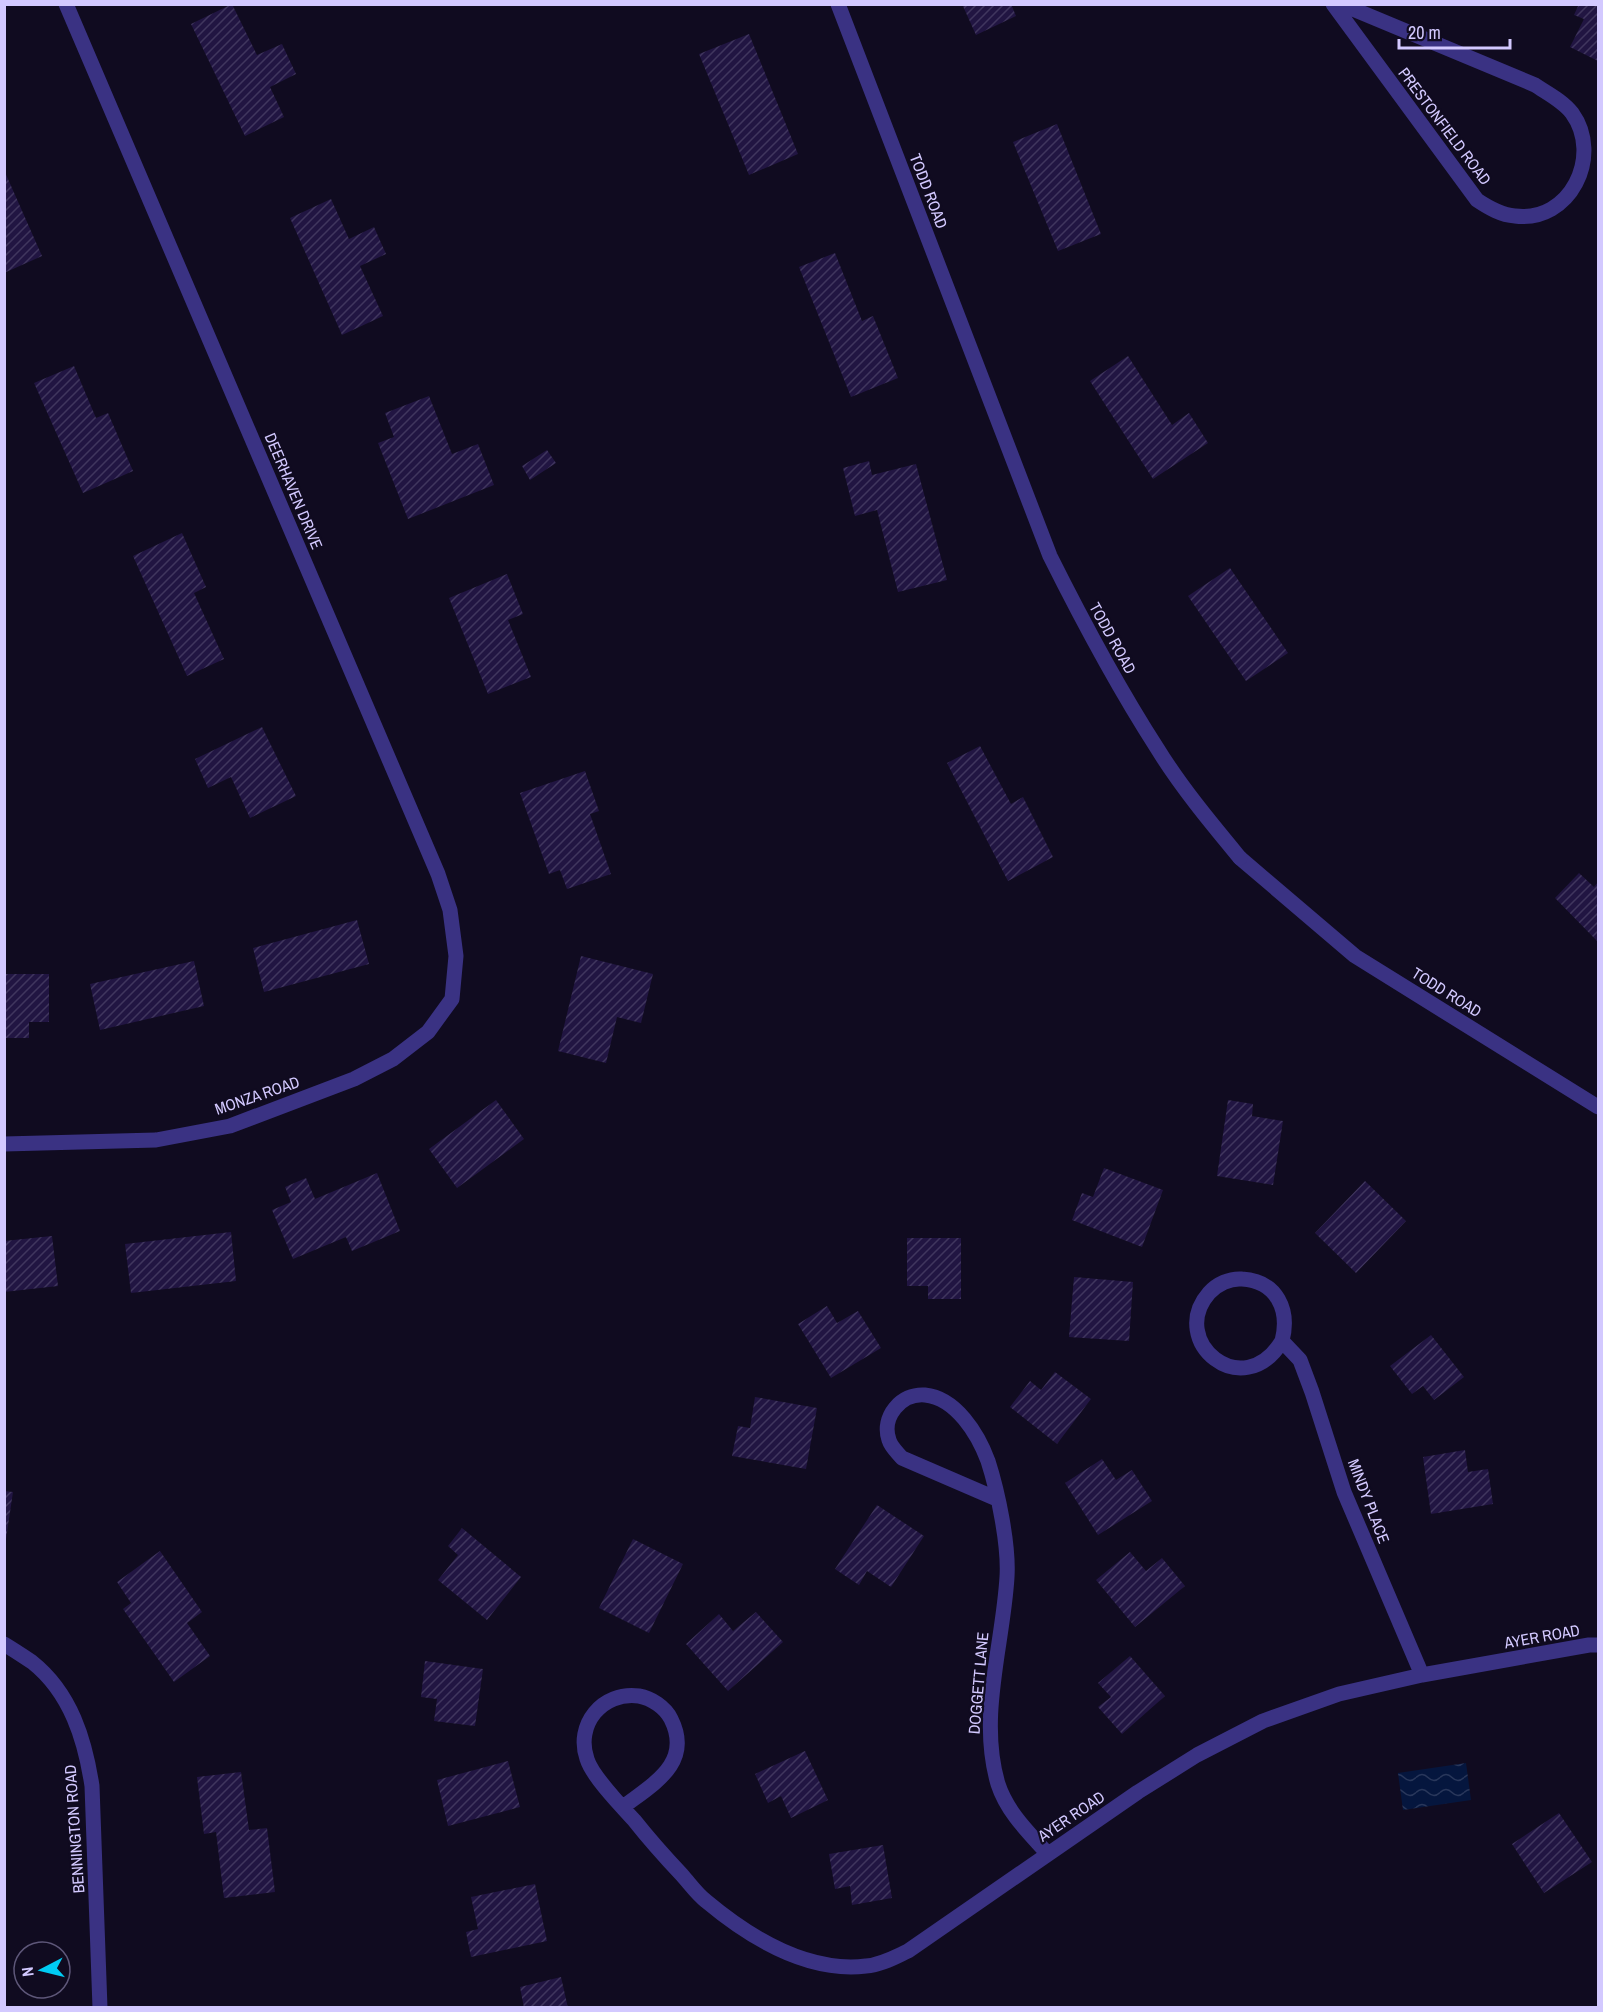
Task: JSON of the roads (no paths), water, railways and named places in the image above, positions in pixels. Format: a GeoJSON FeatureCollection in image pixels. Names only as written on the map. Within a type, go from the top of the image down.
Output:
{"type":"FeatureCollection","features":[{"type":"Feature","properties":{"kind":"street","name":"DEERHAVEN DRIVE"},"geometry":{"type":"LineString","coordinates":[[66,4],[438,874],[450,910],[456,956],[452,999]]}},
{"type":"Feature","properties":{"kind":"street","name":"TODD ROAD"},"geometry":{"type":"LineString","coordinates":[[838,4],[1050,556],[1090,638],[1157,750],[1206,817],[1240,858],[1355,956],[1599,1107]]}},
{"type":"Feature","properties":{"kind":"street","name":"PRESTONFIELD ROAD"},"geometry":{"type":"LineString","coordinates":[[1333,4],[1477,200],[1496,211],[1516,217],[1537,215],[1556,206],[1572,192],[1582,173],[1585,152],[1581,131],[1571,113],[1556,99],[1535,85],[1341,4]]}},
{"type":"Feature","properties":{"kind":"street","name":"MONZA ROAD"},"geometry":{"type":"LineString","coordinates":[[4,1144],[156,1140],[230,1126],[354,1079],[393,1059],[428,1032],[452,999]]}},
{"type":"Feature","properties":{"kind":"street"},"geometry":{"type":"LineString","coordinates":[[1239,1279],[1254,1280],[1267,1287],[1278,1298],[1284,1311],[1286,1326],[1282,1341],[1275,1353],[1257,1365],[1236,1368],[1222,1364],[1210,1355],[1202,1344],[1197,1330],[1197,1316],[1202,1302],[1212,1290],[1224,1282],[1239,1279]]}},
{"type":"Feature","properties":{"kind":"street","name":"MINDY PLACE"},"geometry":{"type":"LineString","coordinates":[[1282,1341],[1300,1360],[1344,1492],[1422,1675]]}},
{"type":"Feature","properties":{"kind":"street","name":"DOGGETT LANE"},"geometry":{"type":"LineString","coordinates":[[997,1499],[902,1458],[888,1438],[887,1427],[895,1406],[914,1395],[925,1395],[944,1402],[958,1412],[979,1442],[988,1461],[997,1499],[1005,1540],[1007,1575],[990,1718],[992,1753],[999,1786],[1015,1817],[1048,1854]]}},
{"type":"Feature","properties":{"kind":"street","name":"BENNINGTON ROAD"},"geometry":{"type":"LineString","coordinates":[[4,1644],[33,1664],[56,1686],[75,1717],[87,1752],[92,1786],[100,2007]]}},
{"type":"Feature","properties":{"kind":"street","name":"AYER ROAD"},"geometry":{"type":"LineString","coordinates":[[623,1807],[666,1773],[674,1760],[677,1744],[675,1728],[668,1713],[656,1703],[642,1696],[625,1695],[611,1699],[599,1708],[589,1719],[584,1734],[584,1749],[588,1763],[623,1807],[648,1838],[705,1900],[746,1932],[787,1952],[826,1965],[867,1966],[887,1961],[908,1951],[1138,1792],[1197,1755],[1263,1721],[1339,1694],[1422,1675],[1599,1645]]}},
{"type":"Feature","properties":{"kind":"water"},"geometry":{"type":"Polygon","coordinates":[[[1466,1763],[1471,1800],[1403,1810],[1398,1773],[1466,1763]]]}}]}
